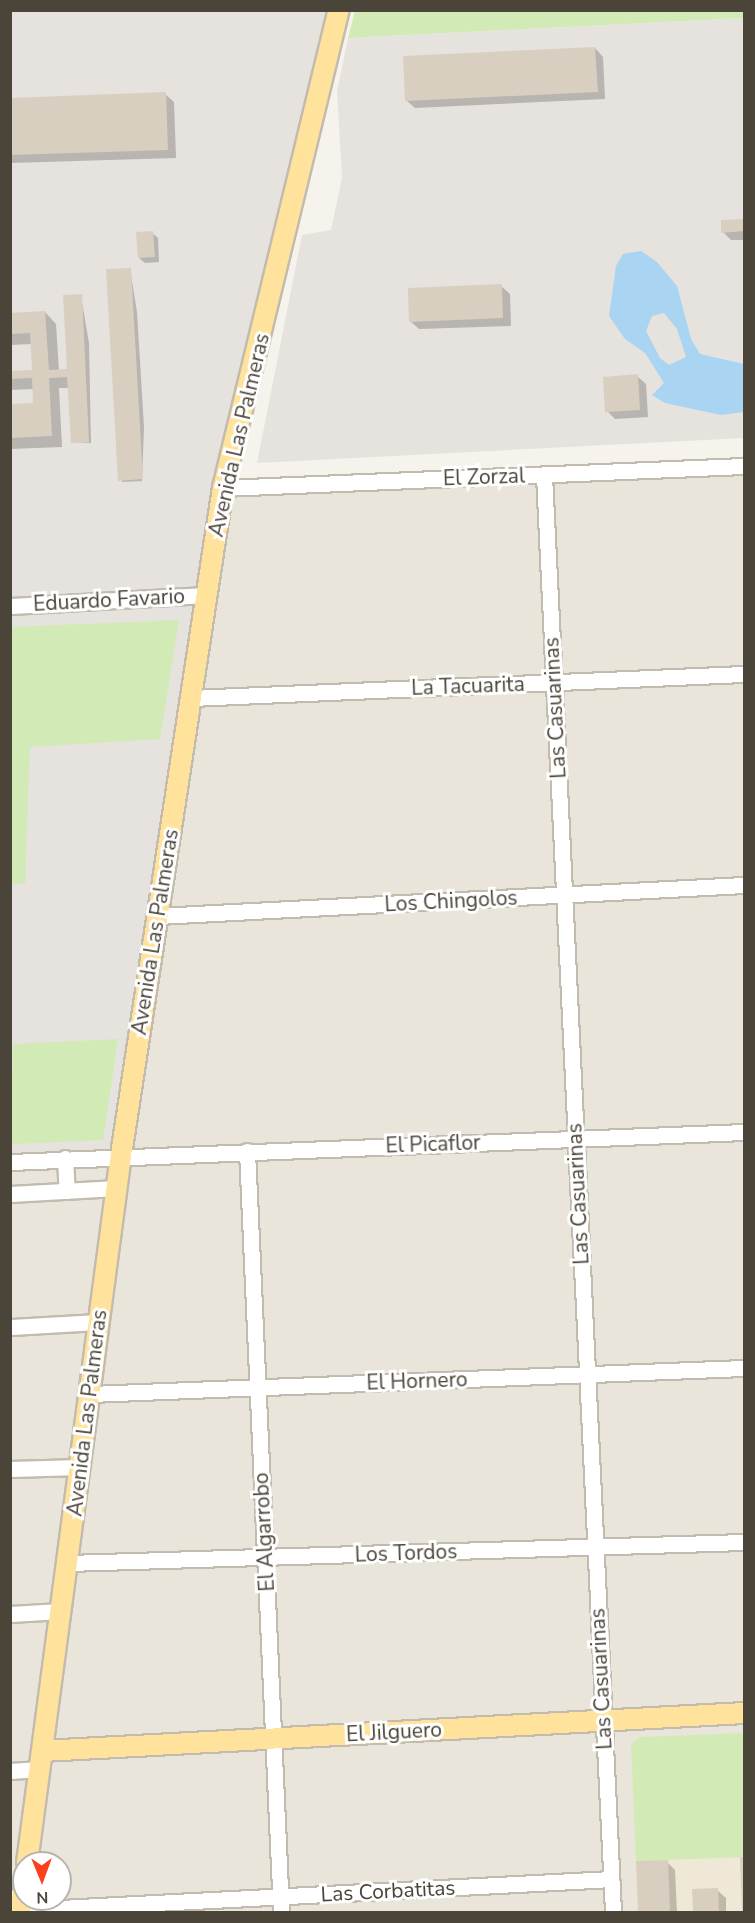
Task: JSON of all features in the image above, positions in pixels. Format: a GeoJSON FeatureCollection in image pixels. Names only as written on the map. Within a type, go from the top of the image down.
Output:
{"type":"FeatureCollection","features":[{"type":"Feature","properties":{"kind":"main road","name":"Avenida Las Palmeras"},"geometry":{"type":"LineString","coordinates":[[29,1851],[121,1155],[223,488],[339,10]]}},
{"type":"Feature","properties":{"kind":"main road","name":"El Jilguero"},"geometry":{"type":"LineString","coordinates":[[41,1760],[273,1738],[744,1713]]}},
{"type":"Feature","properties":{"kind":"street","name":"El Zorzal"},"geometry":{"type":"LineString","coordinates":[[223,488],[744,466]]}},
{"type":"Feature","properties":{"kind":"street","name":"Las Casuarinas"},"geometry":{"type":"LineString","coordinates":[[544,475],[613,1912]]}},
{"type":"Feature","properties":{"kind":"street","name":"Eduardo Favario"},"geometry":{"type":"LineString","coordinates":[[10,606],[207,594]]}},
{"type":"Feature","properties":{"kind":"street","name":"La Tacuarita"},"geometry":{"type":"LineString","coordinates":[[191,698],[744,674]]}},
{"type":"Feature","properties":{"kind":"street","name":"Los Chingolos"},"geometry":{"type":"LineString","coordinates":[[158,916],[744,885]]}},
{"type":"Feature","properties":{"kind":"street","name":"El Picaflor"},"geometry":{"type":"LineString","coordinates":[[10,1162],[121,1155],[744,1132]]}},
{"type":"Feature","properties":{"kind":"street","name":"El Algarrobo"},"geometry":{"type":"LineString","coordinates":[[247,1151],[281,1912]]}},
{"type":"Feature","properties":{"kind":"street"},"geometry":{"type":"LineString","coordinates":[[65,1158],[68,1191]]}},
{"type":"Feature","properties":{"kind":"street"},"geometry":{"type":"LineString","coordinates":[[10,1194],[117,1188]]}},
{"type":"Feature","properties":{"kind":"street"},"geometry":{"type":"LineString","coordinates":[[10,1327],[99,1322]]}},
{"type":"Feature","properties":{"kind":"street","name":"El Hornero"},"geometry":{"type":"LineString","coordinates":[[90,1394],[744,1368]]}},
{"type":"Feature","properties":{"kind":"street"},"geometry":{"type":"LineString","coordinates":[[10,1469],[80,1467]]}},
{"type":"Feature","properties":{"kind":"street","name":"Los Tordos"},"geometry":{"type":"LineString","coordinates":[[68,1563],[744,1542]]}},
{"type":"Feature","properties":{"kind":"street"},"geometry":{"type":"LineString","coordinates":[[10,1614],[61,1611]]}},
{"type":"Feature","properties":{"kind":"street"},"geometry":{"type":"LineString","coordinates":[[10,1771],[41,1760]]}},
{"type":"Feature","properties":{"kind":"street","name":"Las Corbatitas"},"geometry":{"type":"LineString","coordinates":[[72,1907],[611,1879]]}},
{"type":"Feature","properties":{"kind":"shaded area"},"geometry":{"type":"Polygon","coordinates":[[[11,11],[339,11],[223,488],[121,1155],[11,1162],[11,11]]]}},
{"type":"Feature","properties":{"kind":"shaded area"},"geometry":{"type":"Polygon","coordinates":[[[744,18],[744,438],[257,463],[302,235],[331,230],[342,178],[337,91],[348,38],[744,18]]]}},
{"type":"Feature","properties":{"kind":"shaded area"},"geometry":{"type":"Polygon","coordinates":[[[170,230],[174,285],[140,287],[138,258],[154,257],[153,231],[170,230]]]}},
{"type":"Feature","properties":{"kind":"shaded area"},"geometry":{"type":"Polygon","coordinates":[[[744,466],[744,1912],[11,1912],[11,1162],[223,488],[744,466]]]}},
{"type":"Feature","properties":{"kind":"shaded area"},"geometry":{"type":"Polygon","coordinates":[[[744,1857],[744,1912],[638,1912],[636,1861],[744,1857]]]}},
{"type":"Feature","properties":{"kind":"green space"},"geometry":{"type":"Polygon","coordinates":[[[744,10],[744,18],[348,38],[355,11],[744,10]]]}},
{"type":"Feature","properties":{"kind":"green space"},"geometry":{"type":"Polygon","coordinates":[[[179,620],[160,739],[30,747],[25,884],[11,883],[11,627],[179,620]]]}},
{"type":"Feature","properties":{"kind":"green space"},"geometry":{"type":"Polygon","coordinates":[[[118,1039],[103,1140],[11,1144],[13,1044],[118,1039]]]}},
{"type":"Feature","properties":{"kind":"green space"},"geometry":{"type":"Polygon","coordinates":[[[744,1733],[744,1857],[636,1861],[631,1744],[640,1737],[744,1733]]]}},
{"type":"Feature","properties":{"kind":"water"},"geometry":{"type":"Polygon","coordinates":[[[641,251],[657,262],[677,286],[691,339],[700,354],[744,364],[744,412],[721,415],[665,403],[652,395],[664,383],[645,353],[625,339],[609,316],[616,266],[623,254],[641,251]],[[664,313],[652,316],[646,331],[660,358],[669,365],[686,357],[677,329],[664,313]]]}},
{"type":"Feature","properties":{"kind":"building"},"geometry":{"type":"Polygon","coordinates":[[[595,47],[598,92],[405,101],[403,56],[595,47]]]}},
{"type":"Feature","properties":{"kind":"building"},"geometry":{"type":"Polygon","coordinates":[[[166,92],[168,150],[10,155],[10,98],[166,92]]]}},
{"type":"Feature","properties":{"kind":"building"},"geometry":{"type":"Polygon","coordinates":[[[744,219],[744,231],[721,233],[721,220],[744,219]]]}},
{"type":"Feature","properties":{"kind":"building"},"geometry":{"type":"Polygon","coordinates":[[[153,231],[155,257],[138,258],[136,232],[153,231]]]}},
{"type":"Feature","properties":{"kind":"building"},"geometry":{"type":"Polygon","coordinates":[[[131,268],[143,479],[118,481],[106,269],[131,268]]]}},
{"type":"Feature","properties":{"kind":"building"},"geometry":{"type":"Polygon","coordinates":[[[502,284],[503,318],[409,322],[408,288],[502,284]]]}},
{"type":"Feature","properties":{"kind":"building"},"geometry":{"type":"Polygon","coordinates":[[[82,294],[89,442],[71,443],[67,377],[49,378],[52,436],[10,438],[10,404],[33,403],[32,378],[10,379],[10,371],[32,370],[30,333],[10,334],[10,313],[45,311],[49,370],[67,369],[63,295],[82,294]]]}},
{"type":"Feature","properties":{"kind":"building"},"geometry":{"type":"Polygon","coordinates":[[[638,374],[640,410],[605,412],[603,377],[638,374]]]}},
{"type":"Feature","properties":{"kind":"building"},"geometry":{"type":"Polygon","coordinates":[[[740,1857],[744,1857],[744,1912],[742,1912],[740,1857]]]}},
{"type":"Feature","properties":{"kind":"building"},"geometry":{"type":"Polygon","coordinates":[[[668,1860],[670,1912],[638,1912],[636,1861],[668,1860]]]}},
{"type":"Feature","properties":{"kind":"building"},"geometry":{"type":"Polygon","coordinates":[[[718,1888],[719,1912],[693,1912],[692,1889],[718,1888]]]}}]}
